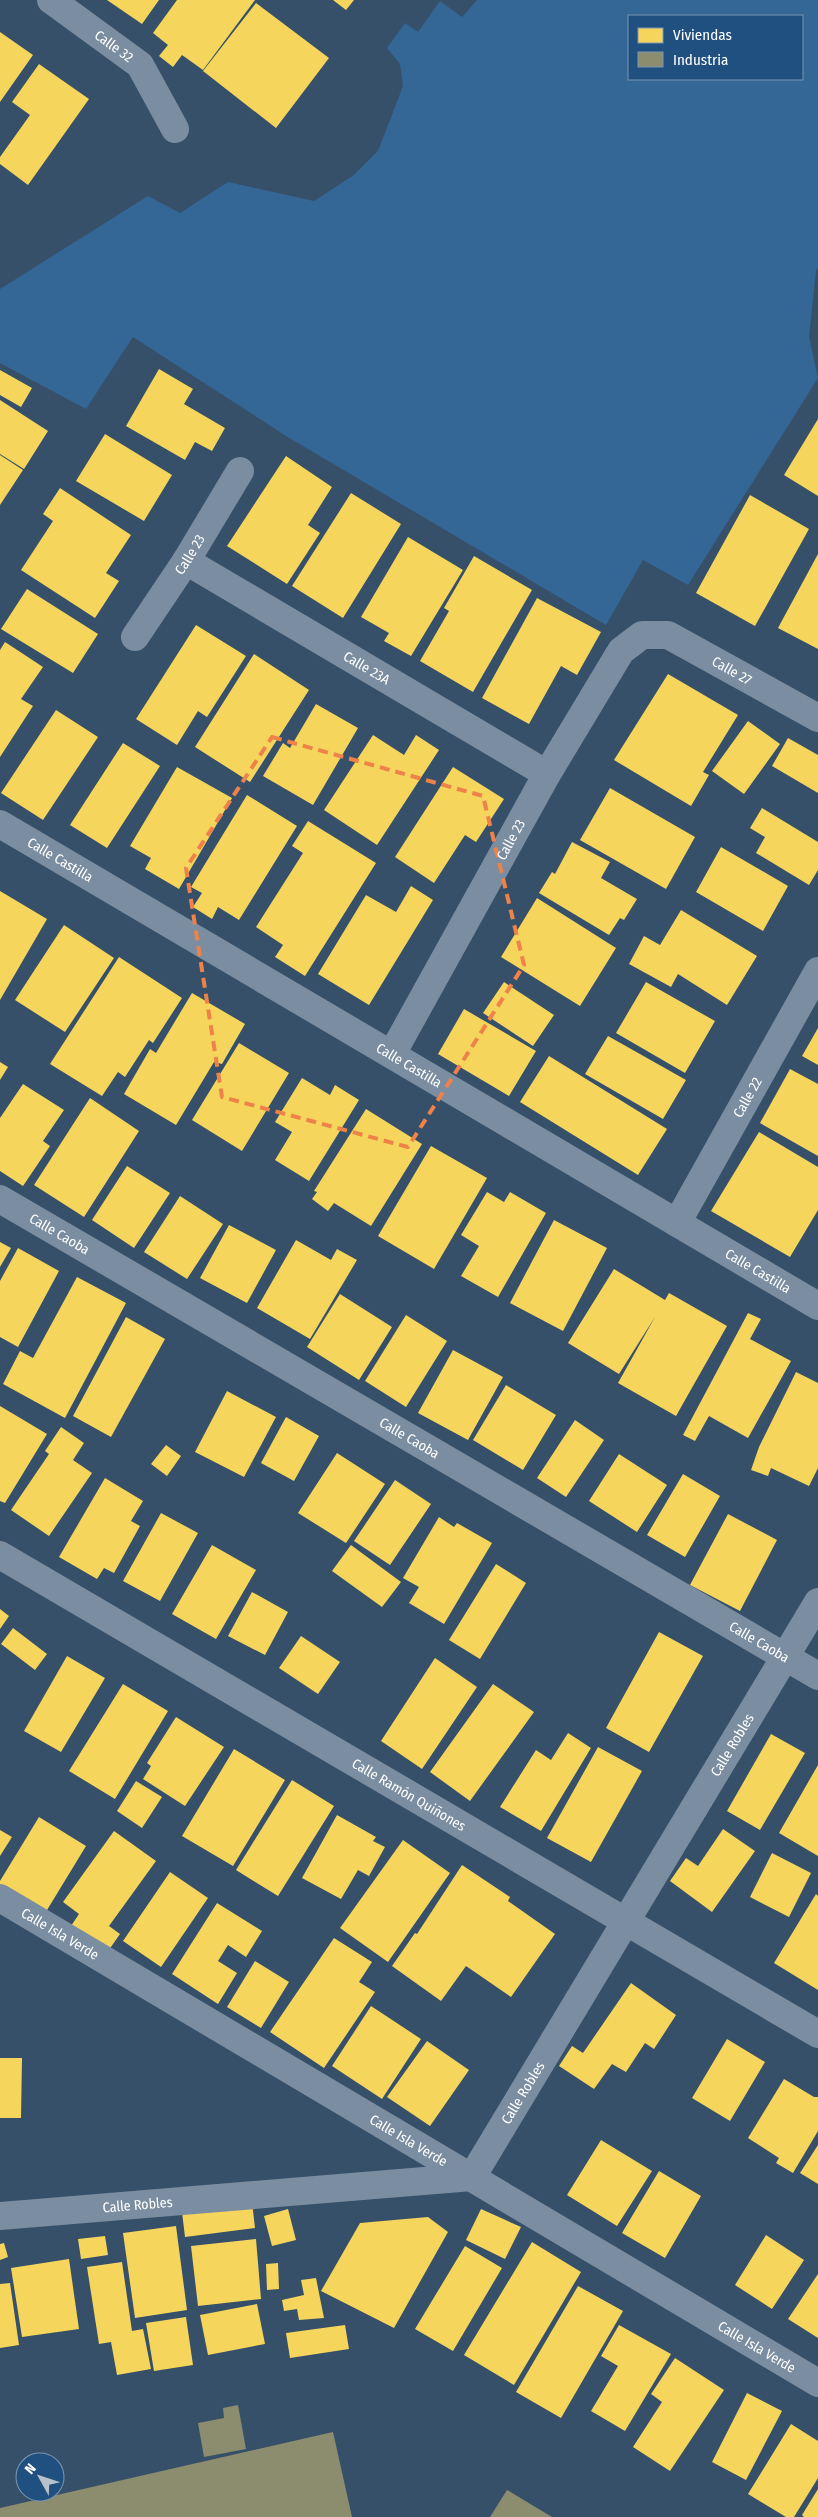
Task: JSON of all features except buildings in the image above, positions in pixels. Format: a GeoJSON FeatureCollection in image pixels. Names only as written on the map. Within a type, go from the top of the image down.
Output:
{"type":"FeatureCollection","features":[{"type":"Feature","properties":{"kind":"street","name":"Calle 32"},"geometry":{"type":"LineString","coordinates":[[52,0],[140,65],[176,130]]}},
{"type":"Feature","properties":{"kind":"street","name":"Calle 23"},"geometry":{"type":"LineString","coordinates":[[136,637],[186,561],[240,471]]}},
{"type":"Feature","properties":{"kind":"street","name":"Calle 23A"},"geometry":{"type":"LineString","coordinates":[[186,561],[547,774]]}},
{"type":"Feature","properties":{"kind":"street","name":"Calle 23"},"geometry":{"type":"LineString","coordinates":[[392,1054],[547,774],[621,651],[642,635]]}},
{"type":"Feature","properties":{"kind":"street","name":"Calle 27"},"geometry":{"type":"LineString","coordinates":[[642,635],[668,635],[818,718]]}},
{"type":"Feature","properties":{"kind":"street","name":"Calle Castilla"},"geometry":{"type":"LineString","coordinates":[[0,824],[818,1306]]}},
{"type":"Feature","properties":{"kind":"street","name":"Calle 22"},"geometry":{"type":"LineString","coordinates":[[677,1223],[818,972]]}},
{"type":"Feature","properties":{"kind":"street","name":"Calle Caoba"},"geometry":{"type":"LineString","coordinates":[[0,1199],[818,1676]]}},
{"type":"Feature","properties":{"kind":"street","name":"Calle Ramón Quiñones"},"geometry":{"type":"LineString","coordinates":[[0,1555],[628,1921],[818,2034]]}},
{"type":"Feature","properties":{"kind":"street","name":"Calle Robles"},"geometry":{"type":"LineString","coordinates":[[0,2216],[472,2177],[628,1921],[818,1602]]}},
{"type":"Feature","properties":{"kind":"street","name":"Calle Isla Verde"},"geometry":{"type":"LineString","coordinates":[[0,1898],[818,2383]]}},
{"type":"Feature","properties":{"kind":"highlighted area"},"geometry":{"type":"Polygon","coordinates":[[[272,737],[483,796],[524,965],[408,1147],[222,1097],[186,868],[272,737]]]}},
{"type":"Feature","properties":{"kind":"shaded area"},"geometry":{"type":"Polygon","coordinates":[[[477,0],[818,0],[818,267],[809,337],[818,378],[688,585],[643,560],[606,625],[286,436],[133,337],[86,409],[0,363],[0,289],[148,196],[180,213],[228,182],[314,201],[354,175],[378,151],[403,86],[400,64],[387,48],[405,23],[418,32],[440,1],[462,17],[477,0]]]}}]}
